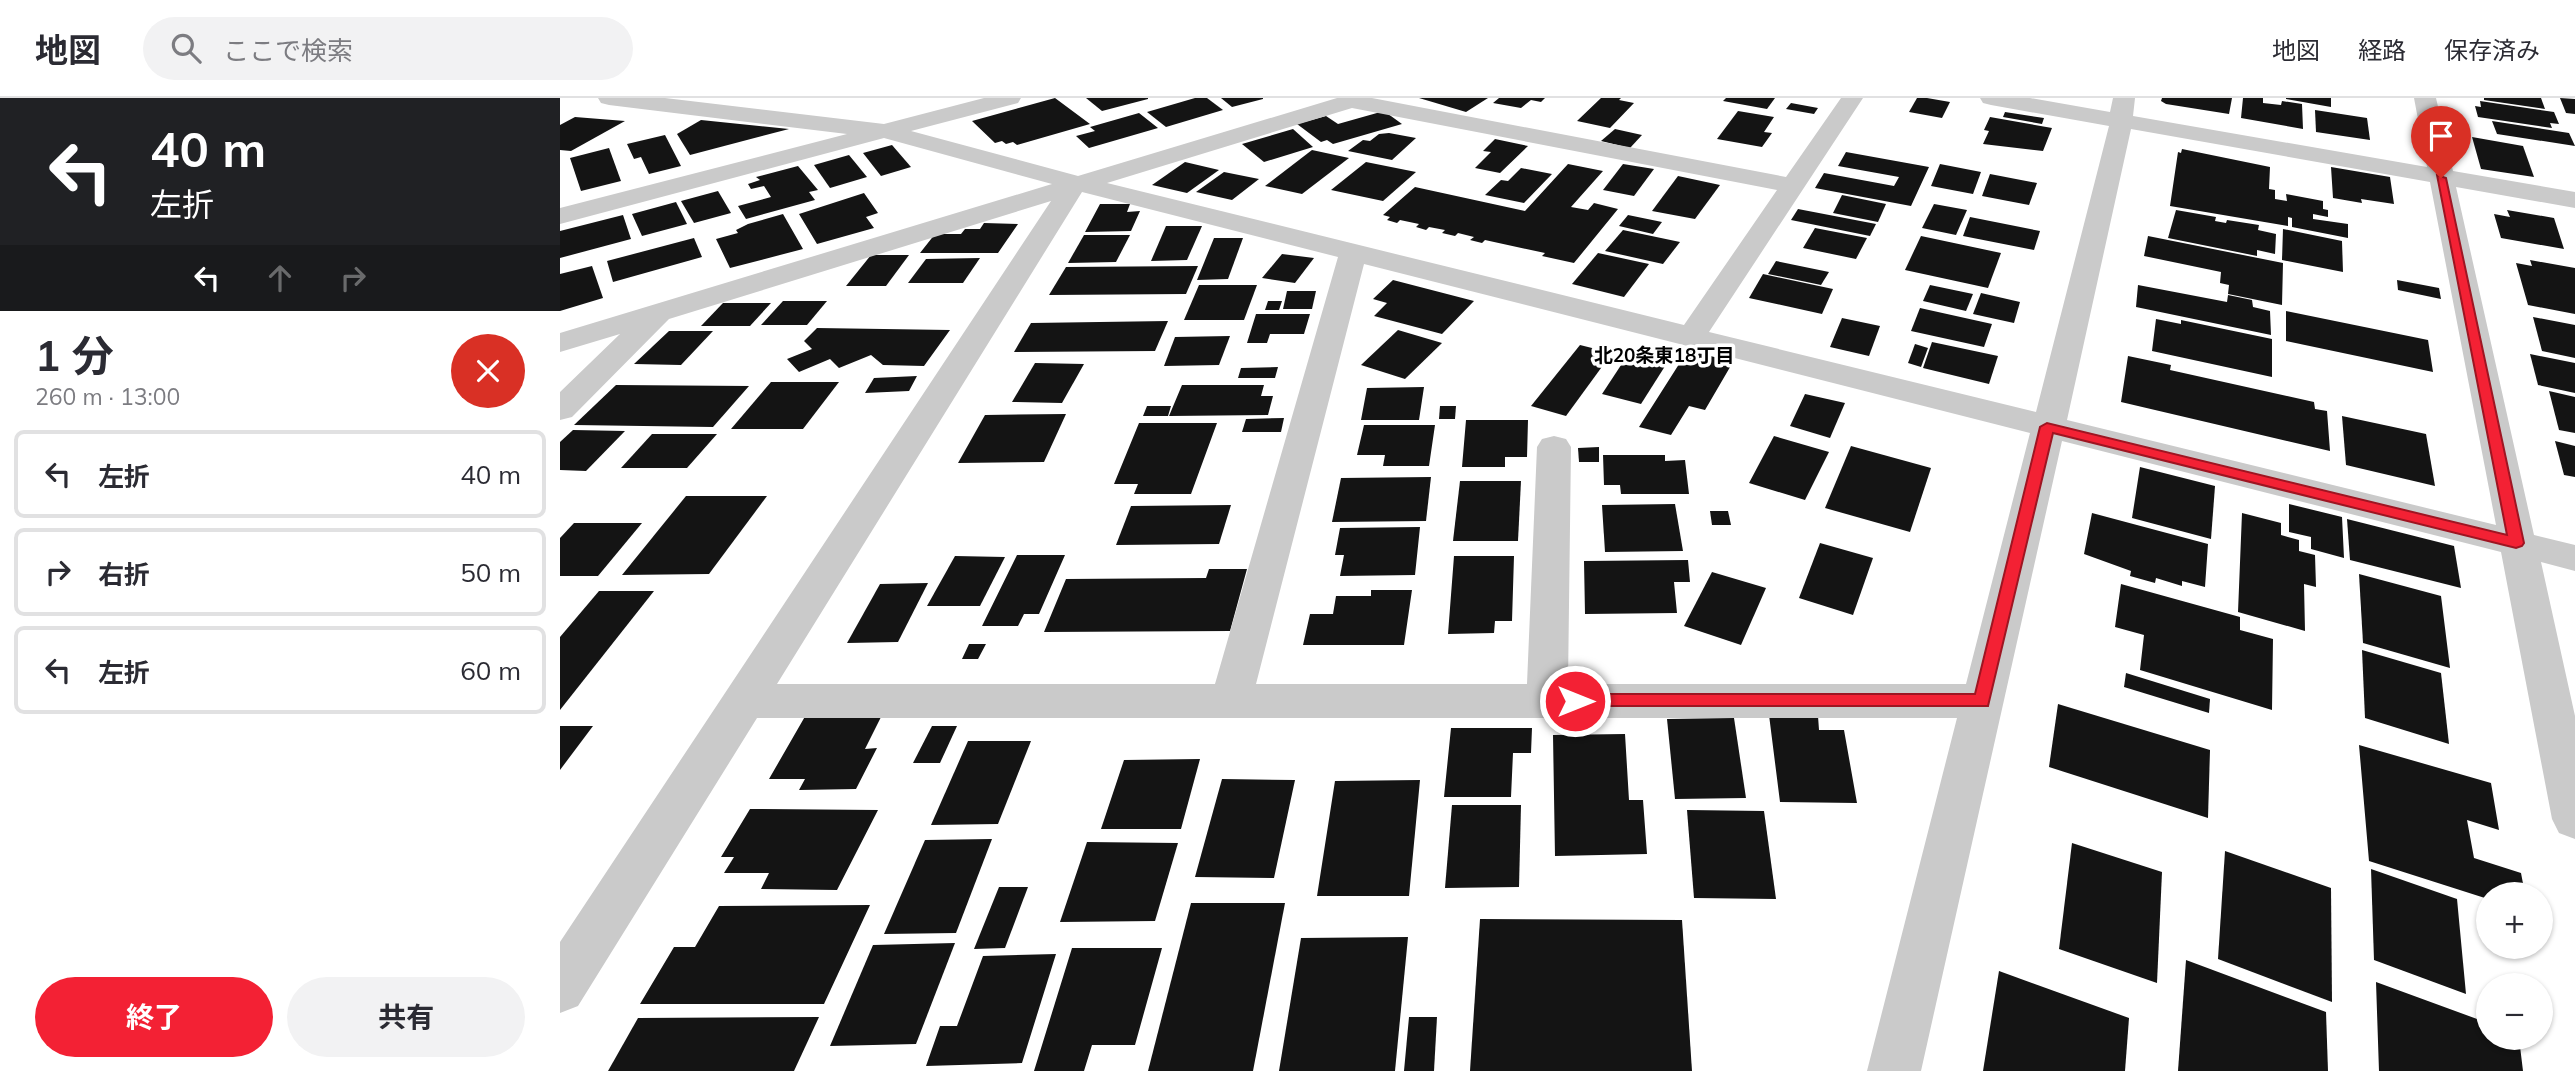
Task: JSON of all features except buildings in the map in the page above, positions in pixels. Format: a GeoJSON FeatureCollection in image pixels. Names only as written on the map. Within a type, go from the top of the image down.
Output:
{"type":"FeatureCollection","features":[{"type":"Feature","properties":{"kind":"street"},"geometry":{"type":"LineString","coordinates":[[609,98],[884,131],[1075,183],[2575,558]]}},
{"type":"Feature","properties":{"kind":"street"},"geometry":{"type":"LineString","coordinates":[[560,216],[1010,98]]}},
{"type":"Feature","properties":{"kind":"street"},"geometry":{"type":"LineString","coordinates":[[1690,338],[1852,98]]}},
{"type":"Feature","properties":{"kind":"street"},"geometry":{"type":"LineString","coordinates":[[1991,98],[2123,109],[2441,178],[2575,200]]}},
{"type":"Feature","properties":{"kind":"street"},"geometry":{"type":"LineString","coordinates":[[2425,98],[2575,819]]}},
{"type":"Feature","properties":{"kind":"street"},"geometry":{"type":"LineString","coordinates":[[560,343],[1356,99],[1791,185]]}},
{"type":"Feature","properties":{"kind":"street"},"geometry":{"type":"LineString","coordinates":[[1894,1071],[2123,109]]}},
{"type":"Feature","properties":{"kind":"street"},"geometry":{"type":"LineString","coordinates":[[560,988],[1075,183]]}},
{"type":"Feature","properties":{"kind":"street"},"geometry":{"type":"LineString","coordinates":[[1231,701],[1353,253]]}},
{"type":"Feature","properties":{"kind":"street"},"geometry":{"type":"LineString","coordinates":[[560,410],[660,313]]}},
{"type":"Feature","properties":{"kind":"street"},"geometry":{"type":"LineString","coordinates":[[1548,701],[1554,447]]}},
{"type":"Feature","properties":{"kind":"street"},"geometry":{"type":"LineString","coordinates":[[743,701],[1982,701]]}},
{"type":"Feature","properties":{"kind":"district","name":"北20条東18丁目"},"geometry":{"type":"Point","coordinates":[1664,355]}},
{"type":"Feature","properties":{"kind":"route"},"geometry":{"type":"LineString","coordinates":[[1575,701],[1982,701],[2047,427],[2516,543],[2441,178]]}}]}
